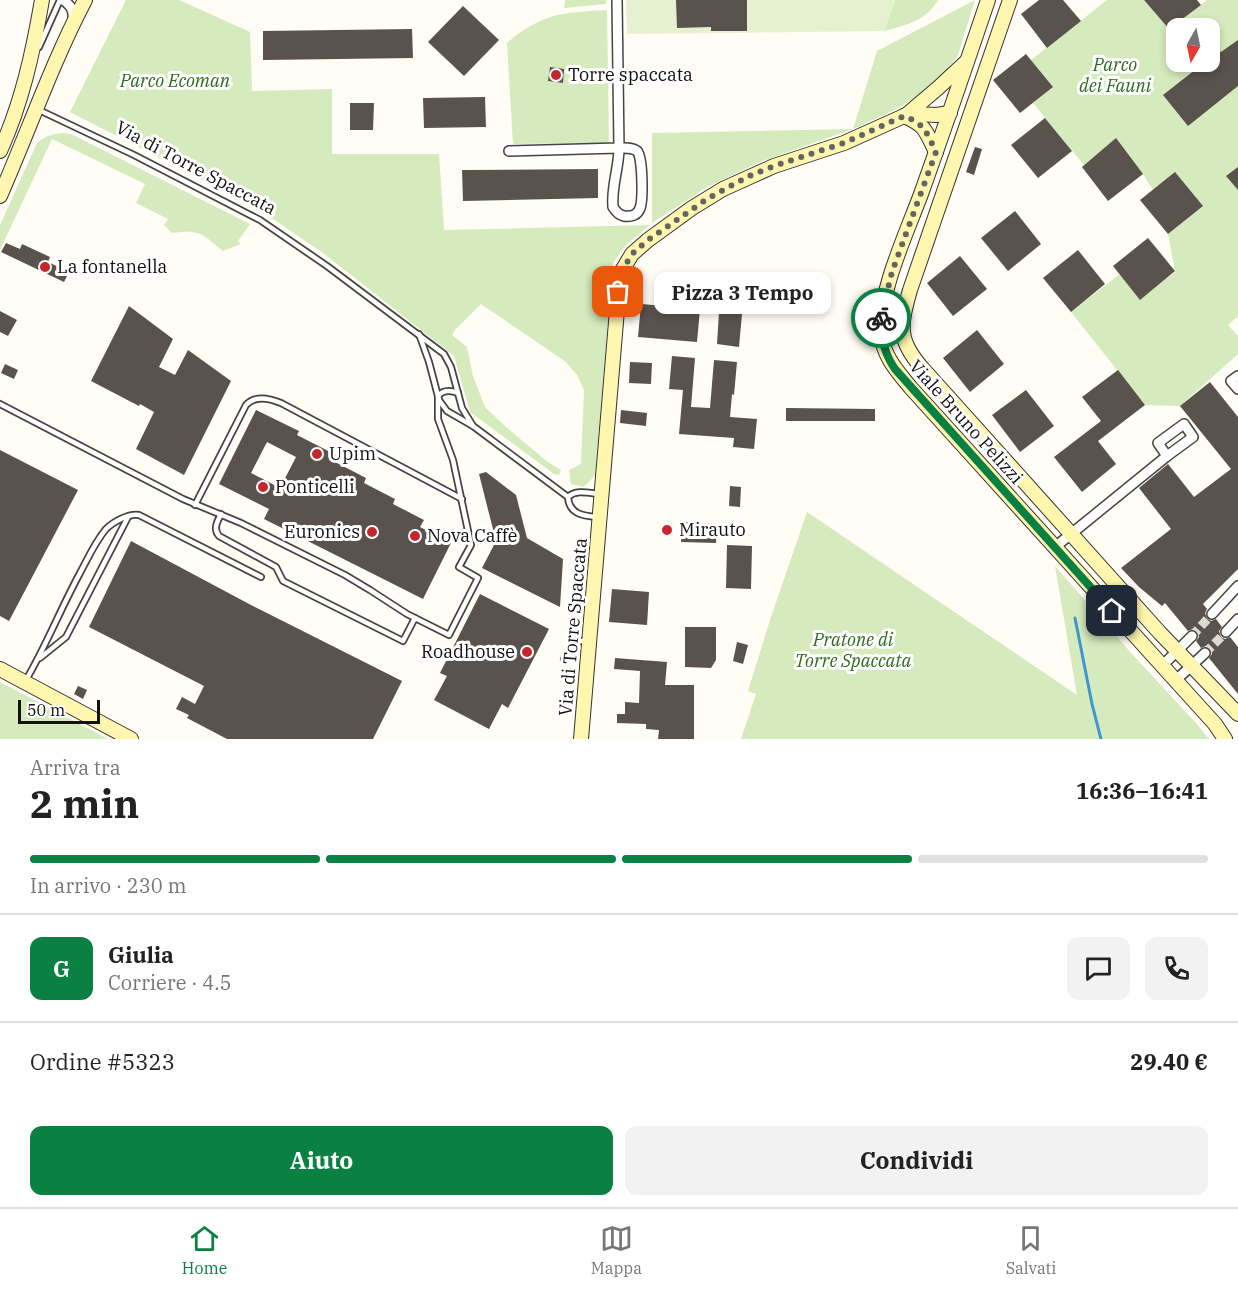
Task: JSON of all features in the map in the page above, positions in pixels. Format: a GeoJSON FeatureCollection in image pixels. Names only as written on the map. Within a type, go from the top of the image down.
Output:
{"type":"FeatureCollection","features":[{"type":"Feature","properties":{"kind":"street"},"geometry":{"type":"LineString","coordinates":[[0,151],[16,112],[42,0]]}},
{"type":"Feature","properties":{"kind":"street"},"geometry":{"type":"LineString","coordinates":[[62,0],[71,6],[73,24]]}},
{"type":"Feature","properties":{"kind":"street"},"geometry":{"type":"LineString","coordinates":[[0,196],[60,51],[85,0]]}},
{"type":"Feature","properties":{"kind":"street"},"geometry":{"type":"LineString","coordinates":[[509,151],[619,148],[635,150],[641,159],[641,205],[638,212],[631,216],[620,214],[613,207],[619,148],[617,0]]}},
{"type":"Feature","properties":{"kind":"street","name":"Viale Bruno Pelizzi"},"geometry":{"type":"LineString","coordinates":[[988,0],[889,284],[881,320],[884,348],[889,361],[900,375],[1215,724],[1225,739]]}},
{"type":"Feature","properties":{"kind":"street","name":"Viale Bruno Pelizzi"},"geometry":{"type":"LineString","coordinates":[[1010,0],[910,290],[903,320],[907,348],[1071,534],[1177,651],[1238,714]]}},
{"type":"Feature","properties":{"kind":"street","name":"Via di Torre Spaccata"},"geometry":{"type":"LineString","coordinates":[[904,116],[968,60]]}},
{"type":"Feature","properties":{"kind":"street"},"geometry":{"type":"LineString","coordinates":[[916,106],[950,113]]}},
{"type":"Feature","properties":{"kind":"street","name":"Via di Torre Spaccata"},"geometry":{"type":"LineString","coordinates":[[581,739],[618,298],[621,273],[629,258],[648,240],[699,203],[723,189],[774,166],[844,143],[904,116],[950,113],[969,119]]}},
{"type":"Feature","properties":{"kind":"street"},"geometry":{"type":"LineString","coordinates":[[904,116],[924,128],[936,152]]}},
{"type":"Feature","properties":{"kind":"street"},"geometry":{"type":"LineString","coordinates":[[1238,376],[1231,381],[1238,389]]}},
{"type":"Feature","properties":{"kind":"street"},"geometry":{"type":"LineString","coordinates":[[1055,548],[1167,456]]}},
{"type":"Feature","properties":{"kind":"street"},"geometry":{"type":"LineString","coordinates":[[1212,614],[1238,586]]}},
{"type":"Feature","properties":{"kind":"street"},"geometry":{"type":"LineString","coordinates":[[1226,632],[1238,619]]}},
{"type":"Feature","properties":{"kind":"street"},"geometry":{"type":"LineString","coordinates":[[1162,666],[1192,636]]}},
{"type":"Feature","properties":{"kind":"street"},"geometry":{"type":"LineString","coordinates":[[1175,681],[1205,653]]}},
{"type":"Feature","properties":{"kind":"street"},"geometry":{"type":"LineString","coordinates":[[0,669],[128,738]]}},
{"type":"Feature","properties":{"kind":"lane"},"geometry":{"type":"LineString","coordinates":[[27,72],[62,0]]}},
{"type":"Feature","properties":{"kind":"lane","name":"Via di Torre Spaccata"},"geometry":{"type":"LineString","coordinates":[[37,109],[127,151],[254,216],[327,266],[437,348],[449,360],[464,413],[473,426]]}},
{"type":"Feature","properties":{"kind":"lane","name":"Via di Torre Spaccata"},"geometry":{"type":"LineString","coordinates":[[418,334],[441,404],[447,411],[473,426],[568,497],[569,506],[577,513],[600,518]]}},
{"type":"Feature","properties":{"kind":"lane"},"geometry":{"type":"LineString","coordinates":[[0,404],[195,505],[241,523],[345,575],[415,618],[449,635],[478,578],[459,567],[471,545],[453,460],[438,419],[438,396],[445,391],[458,393]]}},
{"type":"Feature","properties":{"kind":"lane"},"geometry":{"type":"LineString","coordinates":[[195,505],[246,405],[262,398],[280,403],[462,500]]}},
{"type":"Feature","properties":{"kind":"lane"},"geometry":{"type":"LineString","coordinates":[[568,497],[576,492],[602,494]]}},
{"type":"Feature","properties":{"kind":"lane"},"geometry":{"type":"LineString","coordinates":[[221,514],[216,527],[219,536],[276,567],[283,581],[403,641],[415,618]]}},
{"type":"Feature","properties":{"kind":"lane"},"geometry":{"type":"LineString","coordinates":[[24,682],[38,660],[93,547],[111,525],[128,517],[139,515],[261,577]]}},
{"type":"Feature","properties":{"kind":"lane"},"geometry":{"type":"LineString","coordinates":[[38,660],[66,637],[128,517]]}},
{"type":"Feature","properties":{"kind":"lane"},"geometry":{"type":"LineString","coordinates":[[564,659],[572,644],[590,641]]}},
{"type":"Feature","properties":{"kind":"green space","name":"Parco Ecoman"},"geometry":{"type":"Polygon","coordinates":[[[126,0],[179,0],[250,32],[252,91],[332,89],[332,154],[439,154],[444,230],[650,225],[626,245],[613,263],[595,475],[588,483],[583,487],[571,484],[569,470],[581,464],[584,390],[577,375],[566,362],[481,304],[452,335],[467,347],[473,376],[485,407],[548,462],[561,470],[559,475],[554,474],[470,412],[454,356],[323,253],[257,208],[70,112],[126,0]]]}},
{"type":"Feature","properties":{"kind":"green space"},"geometry":{"type":"Polygon","coordinates":[[[565,0],[606,0],[606,4],[564,8],[565,0]]]}},
{"type":"Feature","properties":{"kind":"green space"},"geometry":{"type":"Polygon","coordinates":[[[626,0],[895,0],[884,31],[627,34],[626,0]]]}},
{"type":"Feature","properties":{"kind":"green space"},"geometry":{"type":"Polygon","coordinates":[[[895,0],[938,0],[928,13],[908,24],[884,31],[895,0]]]}},
{"type":"Feature","properties":{"kind":"green space"},"geometry":{"type":"Polygon","coordinates":[[[975,0],[958,55],[946,71],[899,108],[853,129],[877,51],[975,0]]]}},
{"type":"Feature","properties":{"kind":"green space","name":"Parco dei Fauni"},"geometry":{"type":"Polygon","coordinates":[[[1107,0],[1144,0],[1166,26],[1166,72],[1220,72],[1220,18],[1183,18],[1207,0],[1238,0],[1238,316],[1228,325],[1238,336],[1238,354],[1180,406],[1145,405],[1071,312],[1120,274],[1140,299],[1175,272],[1168,234],[1203,206],[1153,190],[1143,174],[1084,165],[1033,103],[1053,87],[1031,60],[1107,0]]]}},
{"type":"Feature","properties":{"kind":"green space"},"geometry":{"type":"Polygon","coordinates":[[[607,10],[609,143],[513,144],[507,43],[528,28],[557,15],[607,10]],[[550,67],[549,81],[562,83],[564,69],[550,67]]]}},
{"type":"Feature","properties":{"kind":"green space"},"geometry":{"type":"Polygon","coordinates":[[[853,129],[760,162],[707,187],[652,223],[652,133],[853,129]]]}},
{"type":"Feature","properties":{"kind":"green space"},"geometry":{"type":"Polygon","coordinates":[[[62,133],[71,134],[250,224],[238,241],[241,244],[223,251],[210,240],[195,232],[172,233],[164,225],[168,219],[136,203],[145,184],[52,139],[0,250],[0,225],[37,143],[49,136],[62,133]]]}},
{"type":"Feature","properties":{"kind":"green space","name":"Pratone di Torre Spaccata"},"geometry":{"type":"Polygon","coordinates":[[[807,512],[1077,695],[1055,566],[1209,739],[741,739],[756,694],[748,691],[807,512]]]}},
{"type":"Feature","properties":{"kind":"green space"},"geometry":{"type":"Polygon","coordinates":[[[0,682],[108,739],[0,739],[0,682]]]}},
{"type":"Feature","properties":{"kind":"building"},"geometry":{"type":"Polygon","coordinates":[[[676,0],[747,0],[747,31],[711,31],[711,27],[677,28],[676,0]]]}},
{"type":"Feature","properties":{"kind":"building"},"geometry":{"type":"Polygon","coordinates":[[[1039,0],[1063,0],[1081,21],[1047,48],[1021,14],[1039,0]]]}},
{"type":"Feature","properties":{"kind":"building"},"geometry":{"type":"Polygon","coordinates":[[[1144,0],[1197,0],[1201,5],[1184,18],[1166,18],[1166,26],[1144,0]]]}},
{"type":"Feature","properties":{"kind":"building"},"geometry":{"type":"Polygon","coordinates":[[[463,6],[499,40],[464,76],[428,42],[463,6]]]}},
{"type":"Feature","properties":{"kind":"building"},"geometry":{"type":"Polygon","coordinates":[[[412,29],[413,58],[263,60],[263,31],[412,29]]]}},
{"type":"Feature","properties":{"kind":"building"},"geometry":{"type":"Polygon","coordinates":[[[1238,40],[1238,86],[1188,126],[1163,95],[1192,72],[1220,72],[1221,52],[1238,40]]]}},
{"type":"Feature","properties":{"kind":"building"},"geometry":{"type":"Polygon","coordinates":[[[1026,54],[1053,87],[1020,113],[993,80],[1026,54]]]}},
{"type":"Feature","properties":{"kind":"building","name":"Torre spaccata"},"geometry":{"type":"Polygon","coordinates":[[[550,67],[564,69],[563,83],[548,81],[550,67]]]}},
{"type":"Feature","properties":{"kind":"building"},"geometry":{"type":"Polygon","coordinates":[[[485,97],[486,127],[424,128],[423,98],[485,97]]]}},
{"type":"Feature","properties":{"kind":"building"},"geometry":{"type":"Polygon","coordinates":[[[350,103],[374,103],[373,130],[350,130],[350,103]]]}},
{"type":"Feature","properties":{"kind":"building"},"geometry":{"type":"Polygon","coordinates":[[[1045,118],[1072,151],[1038,178],[1011,145],[1045,118]]]}},
{"type":"Feature","properties":{"kind":"building"},"geometry":{"type":"Polygon","coordinates":[[[1116,138],[1143,174],[1108,201],[1082,167],[1116,138]]]}},
{"type":"Feature","properties":{"kind":"building"},"geometry":{"type":"Polygon","coordinates":[[[975,147],[982,149],[974,175],[966,172],[975,147]]]}},
{"type":"Feature","properties":{"kind":"building"},"geometry":{"type":"Polygon","coordinates":[[[1238,167],[1238,190],[1226,176],[1238,167]]]}},
{"type":"Feature","properties":{"kind":"building"},"geometry":{"type":"Polygon","coordinates":[[[598,169],[598,198],[463,201],[462,170],[598,169]]]}},
{"type":"Feature","properties":{"kind":"building"},"geometry":{"type":"Polygon","coordinates":[[[1175,172],[1203,206],[1168,234],[1140,200],[1175,172]]]}},
{"type":"Feature","properties":{"kind":"building"},"geometry":{"type":"Polygon","coordinates":[[[1015,211],[1041,244],[1008,271],[981,238],[1015,211]]]}},
{"type":"Feature","properties":{"kind":"building"},"geometry":{"type":"Polygon","coordinates":[[[1148,238],[1175,271],[1140,300],[1113,266],[1148,238]]]}},
{"type":"Feature","properties":{"kind":"building","name":"La fontanella"},"geometry":{"type":"Polygon","coordinates":[[[6,243],[20,249],[22,244],[50,257],[48,262],[69,272],[64,282],[1,252],[6,243]]]}},
{"type":"Feature","properties":{"kind":"building"},"geometry":{"type":"Polygon","coordinates":[[[1078,250],[1105,284],[1071,312],[1043,278],[1078,250]]]}},
{"type":"Feature","properties":{"kind":"building"},"geometry":{"type":"Polygon","coordinates":[[[960,256],[987,289],[953,316],[927,283],[960,256]]]}},
{"type":"Feature","properties":{"kind":"building"},"geometry":{"type":"Polygon","coordinates":[[[641,304],[700,309],[697,342],[638,337],[641,304]]]}},
{"type":"Feature","properties":{"kind":"building"},"geometry":{"type":"Polygon","coordinates":[[[129,306],[173,339],[159,367],[175,375],[188,350],[231,381],[184,475],[136,449],[154,412],[91,381],[129,306]]]}},
{"type":"Feature","properties":{"kind":"building"},"geometry":{"type":"Polygon","coordinates":[[[0,311],[17,320],[8,336],[0,332],[0,311]]]}},
{"type":"Feature","properties":{"kind":"building"},"geometry":{"type":"Polygon","coordinates":[[[719,312],[742,314],[739,347],[717,344],[719,312]]]}},
{"type":"Feature","properties":{"kind":"building"},"geometry":{"type":"Polygon","coordinates":[[[977,330],[1004,364],[970,392],[943,358],[977,330]]]}},
{"type":"Feature","properties":{"kind":"building"},"geometry":{"type":"Polygon","coordinates":[[[672,356],[695,358],[691,407],[710,408],[714,360],[737,362],[730,417],[757,419],[754,449],[733,447],[734,438],[679,434],[683,390],[669,389],[672,356]]]}},
{"type":"Feature","properties":{"kind":"building"},"geometry":{"type":"Polygon","coordinates":[[[630,362],[652,363],[651,384],[629,383],[630,362]]]}},
{"type":"Feature","properties":{"kind":"building"},"geometry":{"type":"Polygon","coordinates":[[[5,364],[18,370],[14,379],[1,373],[5,364]]]}},
{"type":"Feature","properties":{"kind":"building"},"geometry":{"type":"Polygon","coordinates":[[[1118,370],[1145,405],[1098,441],[1116,464],[1082,492],[1054,457],[1101,421],[1082,397],[1118,370]]]}},
{"type":"Feature","properties":{"kind":"building"},"geometry":{"type":"Polygon","coordinates":[[[1210,382],[1238,417],[1238,569],[1203,604],[1207,609],[1205,613],[1207,618],[1211,621],[1216,619],[1222,627],[1219,631],[1221,637],[1225,639],[1230,637],[1238,647],[1238,694],[1209,658],[1212,654],[1210,649],[1206,646],[1201,648],[1196,641],[1199,637],[1197,632],[1193,629],[1188,631],[1165,603],[1162,606],[1121,568],[1171,529],[1139,488],[1168,464],[1194,497],[1231,469],[1180,406],[1210,382]]]}},
{"type":"Feature","properties":{"kind":"building"},"geometry":{"type":"Polygon","coordinates":[[[1026,390],[1054,426],[1020,452],[992,415],[1026,390]]]}},
{"type":"Feature","properties":{"kind":"building"},"geometry":{"type":"Polygon","coordinates":[[[786,408],[875,409],[875,421],[786,421],[786,408]]]}},
{"type":"Feature","properties":{"kind":"building"},"geometry":{"type":"Polygon","coordinates":[[[256,410],[299,431],[297,435],[338,456],[335,462],[366,478],[364,483],[395,499],[393,504],[424,520],[420,527],[451,543],[423,599],[264,519],[269,509],[219,484],[256,410]],[[267,442],[251,473],[280,488],[296,457],[267,442]]]}},
{"type":"Feature","properties":{"kind":"building"},"geometry":{"type":"Polygon","coordinates":[[[621,410],[647,413],[646,426],[620,423],[621,410]]]}},
{"type":"Feature","properties":{"kind":"building"},"geometry":{"type":"Polygon","coordinates":[[[0,450],[78,490],[9,621],[0,616],[0,450]]]}},
{"type":"Feature","properties":{"kind":"building"},"geometry":{"type":"Polygon","coordinates":[[[486,472],[516,495],[527,538],[563,559],[560,607],[482,568],[496,541],[479,474],[486,472]]]}},
{"type":"Feature","properties":{"kind":"building"},"geometry":{"type":"Polygon","coordinates":[[[730,486],[741,487],[740,507],[729,506],[730,486]]]}},
{"type":"Feature","properties":{"kind":"building"},"geometry":{"type":"Polygon","coordinates":[[[682,522],[717,524],[716,543],[681,542],[682,522]]]}},
{"type":"Feature","properties":{"kind":"building"},"geometry":{"type":"Polygon","coordinates":[[[131,541],[402,681],[373,739],[227,739],[187,718],[189,715],[176,709],[182,697],[195,704],[204,686],[89,627],[131,541]]]}},
{"type":"Feature","properties":{"kind":"building"},"geometry":{"type":"Polygon","coordinates":[[[727,545],[752,546],[751,589],[726,588],[727,545]]]}},
{"type":"Feature","properties":{"kind":"building"},"geometry":{"type":"Polygon","coordinates":[[[612,589],[649,592],[647,625],[609,622],[612,589]]]}},
{"type":"Feature","properties":{"kind":"building"},"geometry":{"type":"Polygon","coordinates":[[[480,594],[549,629],[508,708],[502,704],[489,729],[434,700],[447,676],[440,673],[480,594]]]}},
{"type":"Feature","properties":{"kind":"building"},"geometry":{"type":"Polygon","coordinates":[[[685,627],[716,627],[716,660],[711,668],[685,667],[685,627]]]}},
{"type":"Feature","properties":{"kind":"building"},"geometry":{"type":"Polygon","coordinates":[[[737,642],[748,645],[743,664],[733,661],[737,642]]]}},
{"type":"Feature","properties":{"kind":"building"},"geometry":{"type":"Polygon","coordinates":[[[615,658],[667,662],[665,685],[694,685],[694,739],[658,739],[659,730],[646,729],[646,724],[617,723],[617,714],[625,714],[625,702],[639,703],[640,671],[614,669],[615,658]]]}},
{"type":"Feature","properties":{"kind":"building"},"geometry":{"type":"Polygon","coordinates":[[[78,686],[87,690],[83,699],[74,694],[78,686]]]}},
{"type":"Feature","properties":{"kind":"waterway"},"geometry":{"type":"LineString","coordinates":[[1075,618],[1101,739]]}},
{"type":"Feature","properties":{"kind":"tunnel"},"geometry":{"type":"LineString","coordinates":[[1192,636],[1212,614]]}},
{"type":"Feature","properties":{"kind":"tunnel"},"geometry":{"type":"LineString","coordinates":[[1205,653],[1226,632]]}},
{"type":"Feature","properties":{"kind":"way so far"},"geometry":{"type":"LineString","coordinates":[[618,292],[623,269],[632,254],[692,208],[749,176],[844,143],[904,116],[920,124],[926,130],[936,152],[892,272],[881,318]]}},
{"type":"Feature","properties":{"kind":"place","name":"Torre spaccata"},"geometry":{"type":"Point","coordinates":[556,75]}},
{"type":"Feature","properties":{"kind":"place","name":"La fontanella"},"geometry":{"type":"Point","coordinates":[45,267]}},
{"type":"Feature","properties":{"kind":"place","name":"Pizza 3 Tempo"},"geometry":{"type":"Point","coordinates":[618,292]}},
{"type":"Feature","properties":{"kind":"place","name":"Upim"},"geometry":{"type":"Point","coordinates":[317,454]}},
{"type":"Feature","properties":{"kind":"place","name":"Ponticelli"},"geometry":{"type":"Point","coordinates":[263,487]}},
{"type":"Feature","properties":{"kind":"place","name":"Mirauto"},"geometry":{"type":"Point","coordinates":[667,530]}},
{"type":"Feature","properties":{"kind":"place","name":"Euronics"},"geometry":{"type":"Point","coordinates":[372,532]}},
{"type":"Feature","properties":{"kind":"place","name":"Nova Caffè"},"geometry":{"type":"Point","coordinates":[415,536]}},
{"type":"Feature","properties":{"kind":"place","name":"Roadhouse"},"geometry":{"type":"Point","coordinates":[527,652]}},
{"type":"Feature","properties":{"kind":"route"},"geometry":{"type":"LineString","coordinates":[[881,318],[885,352],[895,369],[1112,611]]}}]}
